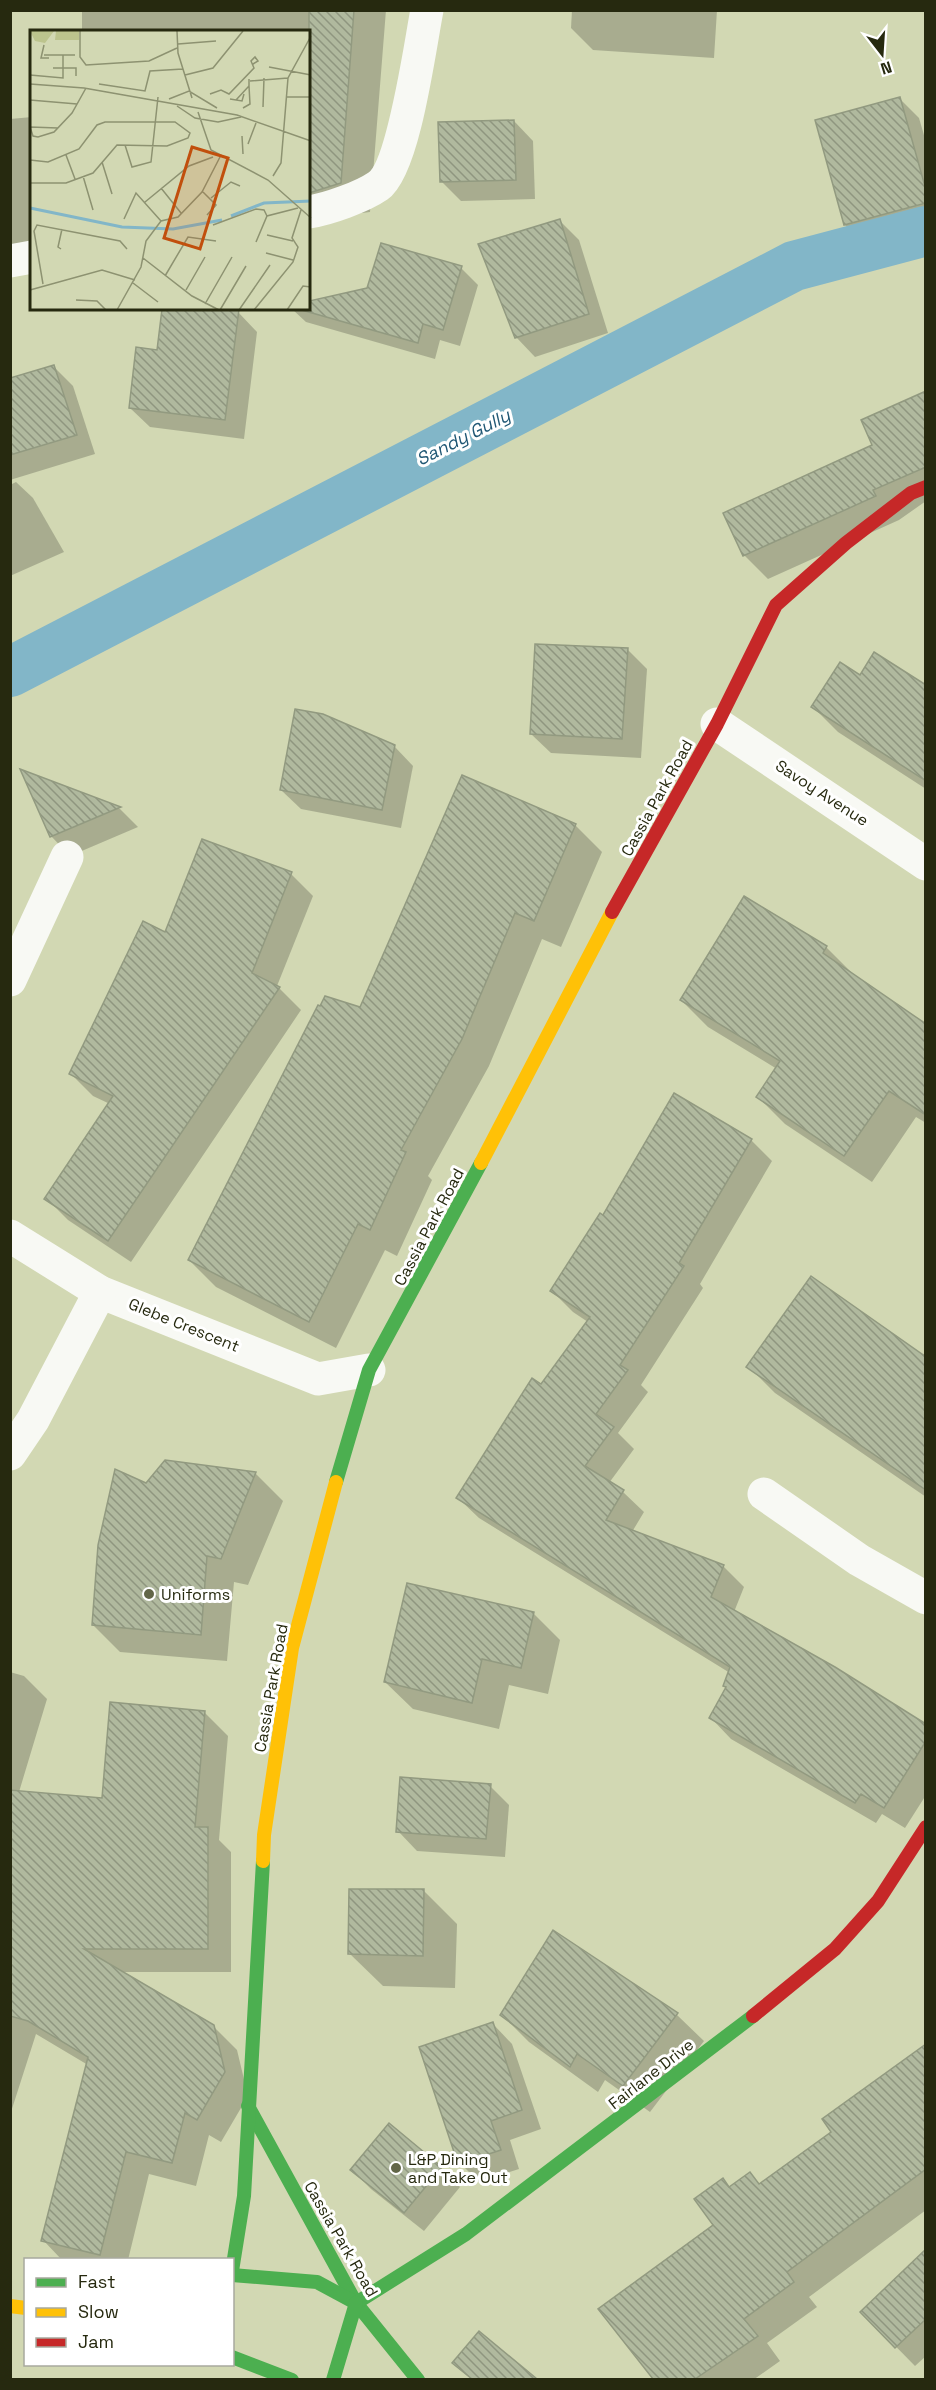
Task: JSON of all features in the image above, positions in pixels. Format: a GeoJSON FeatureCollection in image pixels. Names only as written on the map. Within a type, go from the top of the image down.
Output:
{"type":"FeatureCollection","features":[{"type":"Feature","properties":{"kind":"main road","name":"Cassia Park Road"},"geometry":{"type":"LineString","coordinates":[[234,2260],[244,2196],[264,1835],[291,1648],[327,1510],[369,1370],[442,1238],[614,908],[717,724],[776,605],[846,543],[911,493],[926,487]]}},
{"type":"Feature","properties":{"kind":"main road","name":"Fairlane Drive"},"geometry":{"type":"LineString","coordinates":[[356,2302],[466,2234],[788,1989],[835,1949],[878,1901],[926,1827]]}},
{"type":"Feature","properties":{"kind":"main road","name":"Cassia Park Road"},"geometry":{"type":"LineString","coordinates":[[248,2106],[356,2302],[418,2379]]}},
{"type":"Feature","properties":{"kind":"main road"},"geometry":{"type":"LineString","coordinates":[[234,2273],[317,2282],[356,2302],[333,2379]]}},
{"type":"Feature","properties":{"kind":"main road"},"geometry":{"type":"LineString","coordinates":[[234,2358],[292,2379]]}},
{"type":"Feature","properties":{"kind":"street"},"geometry":{"type":"LineString","coordinates":[[310,212],[322,210],[380,185],[402,144],[427,10]]}},
{"type":"Feature","properties":{"kind":"street"},"geometry":{"type":"LineString","coordinates":[[10,261],[30,257]]}},
{"type":"Feature","properties":{"kind":"street","name":"Savoy Avenue"},"geometry":{"type":"LineString","coordinates":[[717,724],[926,864]]}},
{"type":"Feature","properties":{"kind":"street"},"geometry":{"type":"LineString","coordinates":[[10,980],[67,857]]}},
{"type":"Feature","properties":{"kind":"street","name":"Glebe Crescent"},"geometry":{"type":"LineString","coordinates":[[10,1236],[100,1292],[318,1379],[369,1370]]}},
{"type":"Feature","properties":{"kind":"street"},"geometry":{"type":"LineString","coordinates":[[10,1454],[33,1420],[100,1292]]}},
{"type":"Feature","properties":{"kind":"street"},"geometry":{"type":"LineString","coordinates":[[764,1494],[860,1560],[926,1598]]}},
{"type":"Feature","properties":{"kind":"building"},"geometry":{"type":"Polygon","coordinates":[[[309,10],[354,10],[341,183],[310,193],[310,30],[309,10]]]}},
{"type":"Feature","properties":{"kind":"building"},"geometry":{"type":"Polygon","coordinates":[[[900,97],[926,190],[926,203],[844,225],[815,120],[900,97]]]}},
{"type":"Feature","properties":{"kind":"building"},"geometry":{"type":"Polygon","coordinates":[[[514,120],[516,180],[440,182],[438,122],[514,120]]]}},
{"type":"Feature","properties":{"kind":"building"},"geometry":{"type":"Polygon","coordinates":[[[560,219],[589,314],[515,338],[478,244],[560,219]]]}},
{"type":"Feature","properties":{"kind":"building"},"geometry":{"type":"Polygon","coordinates":[[[381,243],[462,266],[443,330],[423,324],[418,343],[302,310],[310,310],[310,301],[367,288],[381,243]]]}},
{"type":"Feature","properties":{"kind":"building"},"geometry":{"type":"Polygon","coordinates":[[[162,310],[239,310],[225,420],[129,408],[136,347],[157,350],[162,310]]]}},
{"type":"Feature","properties":{"kind":"building"},"geometry":{"type":"Polygon","coordinates":[[[54,365],[77,435],[10,455],[10,378],[54,365]]]}},
{"type":"Feature","properties":{"kind":"building"},"geometry":{"type":"Polygon","coordinates":[[[926,391],[926,467],[873,490],[876,496],[743,556],[723,513],[872,445],[861,420],[926,391]]]}},
{"type":"Feature","properties":{"kind":"building"},"geometry":{"type":"Polygon","coordinates":[[[535,644],[628,648],[622,739],[530,734],[535,644]]]}},
{"type":"Feature","properties":{"kind":"building"},"geometry":{"type":"Polygon","coordinates":[[[874,652],[926,685],[926,781],[811,707],[840,662],[860,675],[874,652]]]}},
{"type":"Feature","properties":{"kind":"building"},"geometry":{"type":"Polygon","coordinates":[[[295,709],[323,714],[395,745],[382,810],[280,790],[295,709]]]}},
{"type":"Feature","properties":{"kind":"building"},"geometry":{"type":"Polygon","coordinates":[[[20,769],[121,807],[50,837],[20,769]]]}},
{"type":"Feature","properties":{"kind":"building"},"geometry":{"type":"Polygon","coordinates":[[[462,775],[576,824],[534,921],[515,913],[462,1039],[401,1150],[406,1152],[370,1230],[358,1224],[309,1322],[188,1260],[318,1005],[320,1006],[325,996],[360,1007],[462,775]]]}},
{"type":"Feature","properties":{"kind":"building"},"geometry":{"type":"Polygon","coordinates":[[[202,839],[292,872],[252,973],[280,987],[108,1241],[44,1199],[113,1096],[69,1074],[143,921],[165,932],[202,839]]]}},
{"type":"Feature","properties":{"kind":"building"},"geometry":{"type":"Polygon","coordinates":[[[744,896],[827,946],[823,953],[926,1024],[926,1115],[889,1091],[844,1156],[756,1097],[780,1061],[680,1000],[744,896]]]}},
{"type":"Feature","properties":{"kind":"building"},"geometry":{"type":"Polygon","coordinates":[[[674,1093],[752,1139],[679,1263],[684,1266],[620,1365],[628,1370],[596,1414],[614,1427],[585,1466],[624,1490],[606,1520],[724,1565],[711,1597],[835,1667],[926,1724],[926,1741],[884,1808],[861,1794],[855,1803],[709,1718],[726,1687],[723,1686],[730,1667],[456,1498],[532,1378],[541,1384],[590,1317],[550,1291],[600,1213],[603,1215],[674,1093]]]}},
{"type":"Feature","properties":{"kind":"building"},"geometry":{"type":"Polygon","coordinates":[[[811,1276],[926,1357],[926,1490],[746,1367],[811,1276]]]}},
{"type":"Feature","properties":{"kind":"building"},"geometry":{"type":"Polygon","coordinates":[[[165,1460],[256,1472],[221,1559],[207,1556],[201,1635],[92,1625],[98,1545],[115,1469],[146,1483],[165,1460]]]}},
{"type":"Feature","properties":{"kind":"building"},"geometry":{"type":"Polygon","coordinates":[[[407,1583],[534,1612],[521,1668],[482,1659],[472,1703],[384,1682],[407,1583]]]}},
{"type":"Feature","properties":{"kind":"building"},"geometry":{"type":"Polygon","coordinates":[[[110,1702],[205,1711],[195,1827],[208,1827],[208,1949],[84,1949],[214,2025],[225,2072],[197,2120],[185,2113],[172,2163],[126,2152],[100,2255],[41,2241],[88,2057],[28,2021],[10,2016],[10,1790],[102,1798],[110,1702]]]}},
{"type":"Feature","properties":{"kind":"building"},"geometry":{"type":"Polygon","coordinates":[[[400,1777],[491,1784],[486,1839],[396,1832],[400,1777]]]}},
{"type":"Feature","properties":{"kind":"building"},"geometry":{"type":"Polygon","coordinates":[[[349,1889],[424,1889],[423,1956],[348,1954],[349,1889]]]}},
{"type":"Feature","properties":{"kind":"building"},"geometry":{"type":"Polygon","coordinates":[[[553,1930],[678,2013],[623,2086],[577,2054],[570,2067],[500,2015],[553,1930]]]}},
{"type":"Feature","properties":{"kind":"building"},"geometry":{"type":"Polygon","coordinates":[[[493,2022],[522,2110],[491,2121],[501,2150],[458,2164],[419,2047],[493,2022]]]}},
{"type":"Feature","properties":{"kind":"building"},"geometry":{"type":"Polygon","coordinates":[[[926,2044],[926,2169],[787,2272],[794,2282],[744,2319],[758,2336],[695,2379],[653,2379],[598,2309],[713,2225],[694,2199],[723,2178],[729,2187],[750,2172],[759,2184],[831,2132],[822,2119],[926,2044]]]}},
{"type":"Feature","properties":{"kind":"building","name":"L&P Dining and Take Out"},"geometry":{"type":"Polygon","coordinates":[[[389,2123],[442,2167],[404,2213],[350,2170],[389,2123]]]}},
{"type":"Feature","properties":{"kind":"building"},"geometry":{"type":"Polygon","coordinates":[[[926,2249],[926,2319],[895,2348],[860,2312],[926,2249]]]}},
{"type":"Feature","properties":{"kind":"building"},"geometry":{"type":"Polygon","coordinates":[[[479,2331],[537,2379],[472,2379],[452,2363],[479,2331]]]}},
{"type":"Feature","properties":{"kind":"waterway","name":"Sandy Gully"},"geometry":{"type":"LineString","coordinates":[[10,672],[794,266],[926,231]]}},
{"type":"Feature","properties":{"kind":"traffic: fast"},"geometry":{"type":"LineString","coordinates":[[336,1482],[369,1370],[481,1163]]}},
{"type":"Feature","properties":{"kind":"traffic: fast"},"geometry":{"type":"LineString","coordinates":[[234,2258],[244,2196],[263,1861]]}},
{"type":"Feature","properties":{"kind":"traffic: fast"},"geometry":{"type":"LineString","coordinates":[[356,2303],[466,2234],[753,2016]]}},
{"type":"Feature","properties":{"kind":"traffic: fast"},"geometry":{"type":"LineString","coordinates":[[248,2106],[356,2303],[418,2380]]}},
{"type":"Feature","properties":{"kind":"traffic: fast"},"geometry":{"type":"LineString","coordinates":[[234,2275],[317,2282],[356,2303]]}},
{"type":"Feature","properties":{"kind":"traffic: fast"},"geometry":{"type":"LineString","coordinates":[[333,2380],[356,2303]]}},
{"type":"Feature","properties":{"kind":"traffic: fast"},"geometry":{"type":"LineString","coordinates":[[234,2358],[292,2380]]}},
{"type":"Feature","properties":{"kind":"traffic: slow"},"geometry":{"type":"LineString","coordinates":[[481,1163],[612,912]]}},
{"type":"Feature","properties":{"kind":"traffic: slow"},"geometry":{"type":"LineString","coordinates":[[263,1861],[264,1835],[292,1648],[336,1482]]}},
{"type":"Feature","properties":{"kind":"traffic: slow"},"geometry":{"type":"LineString","coordinates":[[10,2306],[24,2308]]}},
{"type":"Feature","properties":{"kind":"traffic: jam"},"geometry":{"type":"LineString","coordinates":[[612,912],[717,724],[776,605],[846,543],[911,493],[926,487]]}},
{"type":"Feature","properties":{"kind":"traffic: jam"},"geometry":{"type":"LineString","coordinates":[[753,2016],[835,1949],[878,1901],[926,1827]]}},
{"type":"Feature","properties":{"kind":"place","name":"Uniforms"},"geometry":{"type":"Point","coordinates":[149,1594]}},
{"type":"Feature","properties":{"kind":"place","name":"L&P Dining and Take Out"},"geometry":{"type":"Point","coordinates":[396,2168]}}]}
